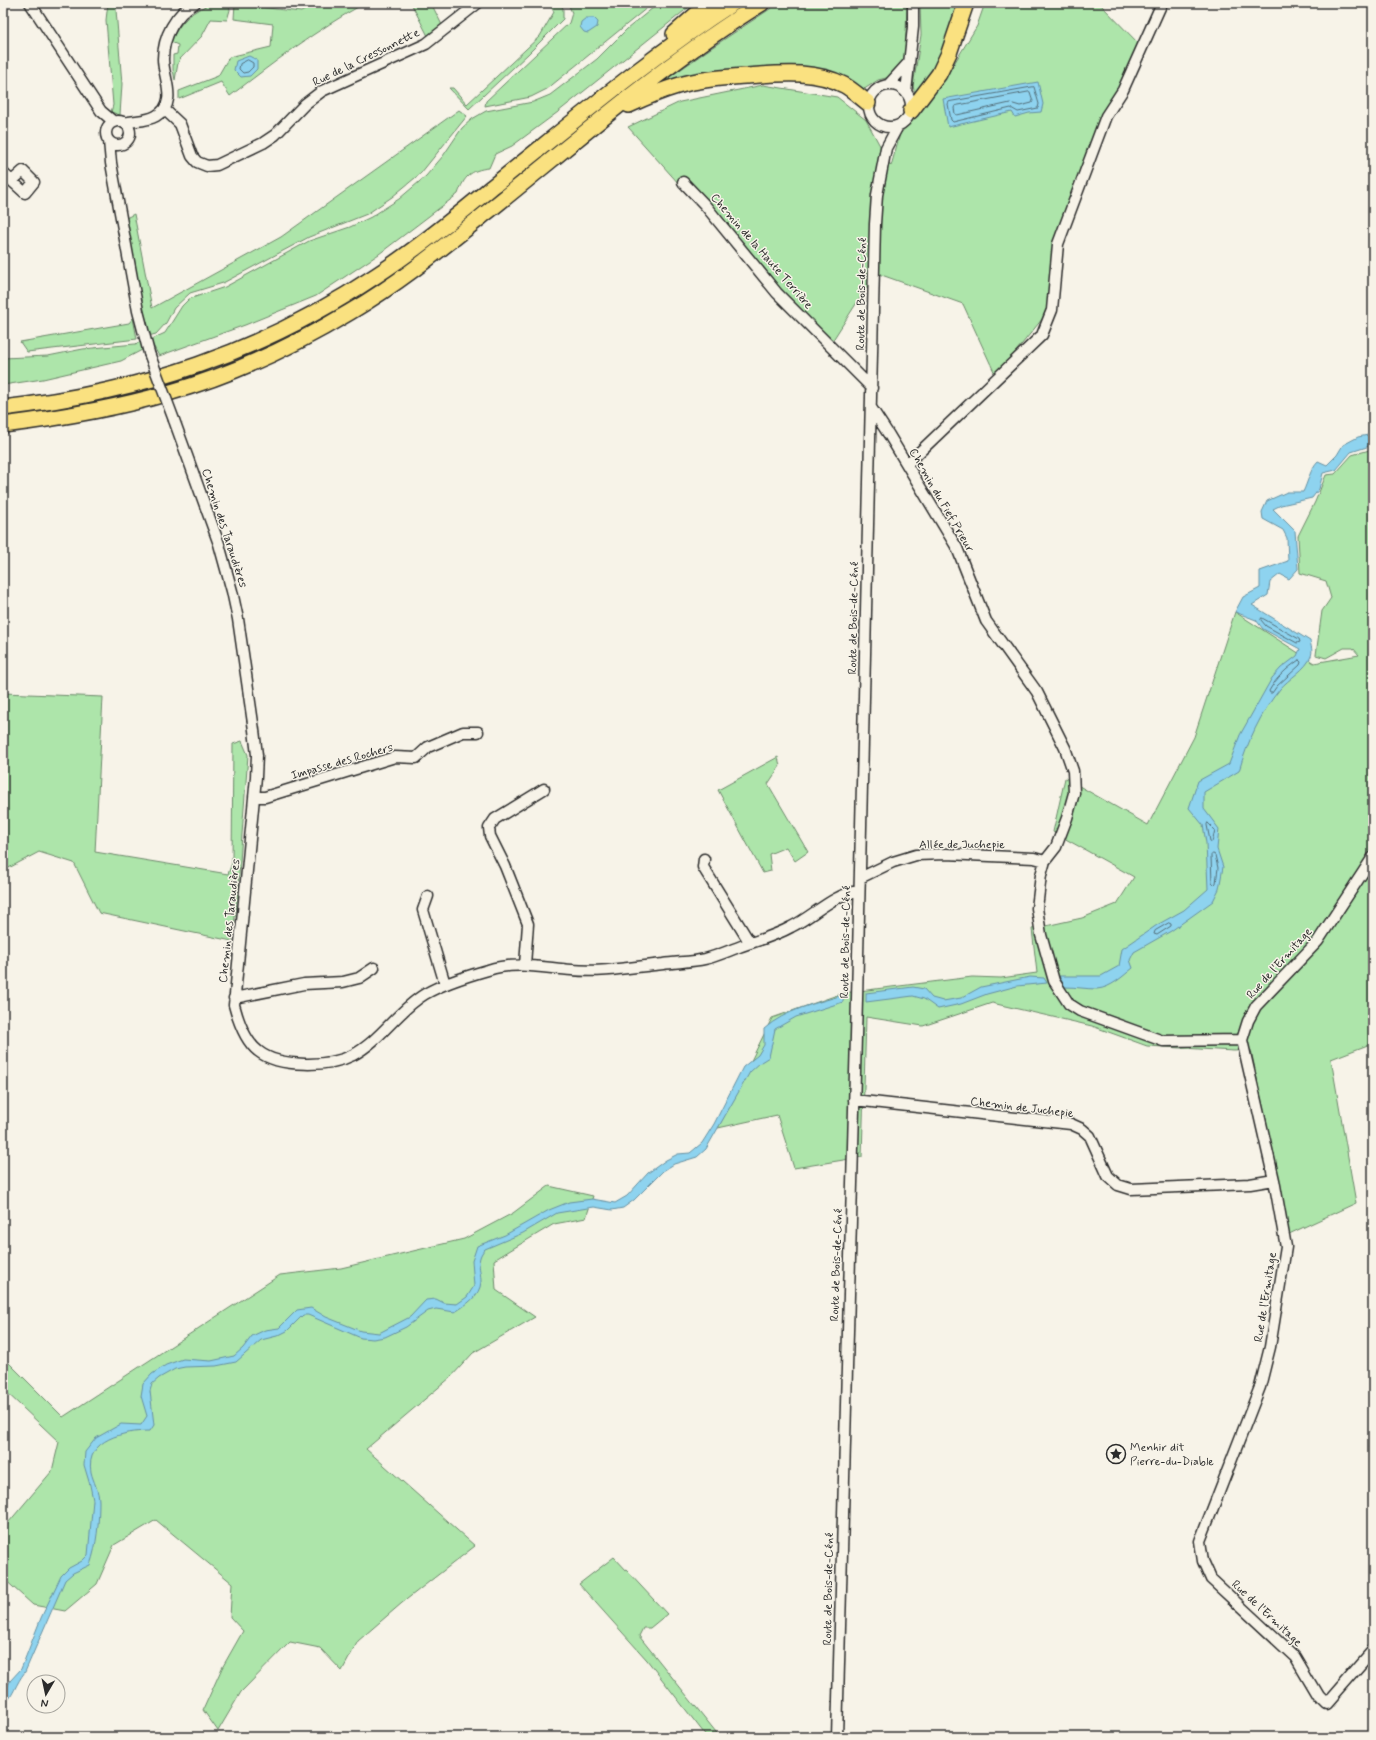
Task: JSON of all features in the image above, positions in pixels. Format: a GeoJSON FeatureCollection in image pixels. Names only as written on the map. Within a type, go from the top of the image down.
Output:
{"type":"FeatureCollection","features":[{"type":"Feature","properties":{"kind":"highway"},"geometry":{"type":"LineString","coordinates":[[616,88],[684,24],[709,3]]}},
{"type":"Feature","properties":{"kind":"highway"},"geometry":{"type":"LineString","coordinates":[[3,408],[53,402],[147,382],[197,366],[245,348],[291,326],[335,302],[378,275],[420,245],[616,88],[673,44],[733,3]]}},
{"type":"Feature","properties":{"kind":"highway"},"geometry":{"type":"LineString","coordinates":[[3,425],[101,410],[170,392],[248,364],[309,335],[390,287],[434,254],[674,62],[725,26],[762,3]]}},
{"type":"Feature","properties":{"kind":"highway"},"geometry":{"type":"LineString","coordinates":[[911,110],[939,74],[966,3]]}},
{"type":"Feature","properties":{"kind":"highway"},"geometry":{"type":"LineString","coordinates":[[608,115],[654,94],[692,82],[710,79],[788,73],[808,75],[844,85],[868,103]]}},
{"type":"Feature","properties":{"kind":"street"},"geometry":{"type":"LineString","coordinates":[[30,3],[101,111],[106,137],[114,143],[127,141],[130,134],[142,121]]}},
{"type":"Feature","properties":{"kind":"street"},"geometry":{"type":"LineString","coordinates":[[106,131],[109,126],[119,122],[142,121],[157,115],[164,109],[169,93],[163,59],[166,40],[178,17],[195,3]]}},
{"type":"Feature","properties":{"kind":"street","name":"Rue de la Cressonnette"},"geometry":{"type":"LineString","coordinates":[[164,109],[180,124],[190,152],[197,162],[207,166],[217,165],[269,138],[283,127],[305,104],[322,91],[426,44],[478,3]]}},
{"type":"Feature","properties":{"kind":"street"},"geometry":{"type":"LineString","coordinates":[[886,148],[898,126],[904,122],[911,110],[911,104],[906,92],[913,27],[913,3]]}},
{"type":"Feature","properties":{"kind":"street"},"geometry":{"type":"LineString","coordinates":[[907,464],[1042,335],[1052,310],[1058,244],[1106,116],[1123,90],[1162,3]]}},
{"type":"Feature","properties":{"kind":"street"},"geometry":{"type":"LineString","coordinates":[[898,126],[881,126],[871,117],[868,103],[870,97],[878,88],[889,84],[909,62]]}},
{"type":"Feature","properties":{"kind":"street"},"geometry":{"type":"LineString","coordinates":[[889,84],[901,88],[906,92]]}},
{"type":"Feature","properties":{"kind":"street"},"geometry":{"type":"LineString","coordinates":[[101,111],[129,128],[130,134]]}},
{"type":"Feature","properties":{"kind":"street"},"geometry":{"type":"LineString","coordinates":[[881,126],[886,148]]}},
{"type":"Feature","properties":{"kind":"street","name":"Chemin des Taraudières"},"geometry":{"type":"LineString","coordinates":[[114,143],[111,158],[138,311],[149,353],[219,544],[238,619],[256,755],[254,797],[234,998],[236,1012],[246,1035],[258,1051],[277,1060],[301,1064],[343,1059],[353,1055],[381,1033],[417,999],[444,984],[490,969],[504,966],[525,965],[574,971],[616,969],[704,959],[792,927],[830,902],[852,892],[859,891]]}},
{"type":"Feature","properties":{"kind":"street","name":"Route de Bois-de-Céné"},"geometry":{"type":"LineString","coordinates":[[837,1737],[872,410],[875,224],[877,195],[886,148]]}},
{"type":"Feature","properties":{"kind":"street"},"geometry":{"type":"LineString","coordinates":[[3,173],[12,181]]}},
{"type":"Feature","properties":{"kind":"street","name":"Chemin de la Haute Terrière"},"geometry":{"type":"LineString","coordinates":[[683,182],[704,204],[777,293],[872,388]]}},
{"type":"Feature","properties":{"kind":"street","name":"Chemin du Fief Prieur"},"geometry":{"type":"LineString","coordinates":[[872,410],[907,464],[957,548],[986,621],[1037,692],[1065,748],[1073,771],[1074,793],[1068,818],[1056,847],[1045,861],[1041,875],[1037,908],[1041,936],[1054,981],[1069,1004],[1080,1011],[1164,1041],[1242,1040]]}},
{"type":"Feature","properties":{"kind":"street","name":"Impasse des Rochers"},"geometry":{"type":"LineString","coordinates":[[254,797],[265,797],[395,757],[416,758],[428,747],[463,732],[478,732]]}},
{"type":"Feature","properties":{"kind":"street"},"geometry":{"type":"LineString","coordinates":[[525,965],[528,924],[505,866],[490,836],[489,828],[495,819],[544,789]]}},
{"type":"Feature","properties":{"kind":"street","name":"Allée de Juchepie"},"geometry":{"type":"LineString","coordinates":[[860,878],[893,862],[916,855],[946,854],[1034,858],[1045,861]]}},
{"type":"Feature","properties":{"kind":"street","name":"Rue de l'Ermitage"},"geometry":{"type":"LineString","coordinates":[[1373,857],[1318,941],[1256,1006],[1248,1021],[1242,1040],[1274,1180],[1286,1247],[1270,1347],[1260,1387],[1200,1541],[1200,1551],[1211,1579],[1295,1657],[1318,1696],[1326,1704],[1373,1650]]}},
{"type":"Feature","properties":{"kind":"street"},"geometry":{"type":"LineString","coordinates":[[704,859],[703,867],[750,943]]}},
{"type":"Feature","properties":{"kind":"street"},"geometry":{"type":"LineString","coordinates":[[428,896],[423,910],[444,984]]}},
{"type":"Feature","properties":{"kind":"street"},"geometry":{"type":"LineString","coordinates":[[234,998],[304,984],[343,982],[359,978],[374,968]]}},
{"type":"Feature","properties":{"kind":"street","name":"Chemin de Juchepie"},"geometry":{"type":"LineString","coordinates":[[854,1100],[1072,1124],[1082,1129],[1090,1136],[1108,1176],[1118,1185],[1131,1189],[1250,1184],[1274,1180]]}},
{"type":"Feature","properties":{"kind":"green space"},"geometry":{"type":"Polygon","coordinates":[[[108,3],[117,3],[116,10],[122,84],[120,115],[111,112],[113,105],[106,20],[108,3]]]}},
{"type":"Feature","properties":{"kind":"green space"},"geometry":{"type":"Polygon","coordinates":[[[214,3],[229,3],[230,10],[227,20],[211,19],[202,36],[180,59],[175,80],[173,55],[177,54],[178,45],[171,42],[174,35],[183,22],[193,13],[214,3]]]}},
{"type":"Feature","properties":{"kind":"green space"},"geometry":{"type":"Polygon","coordinates":[[[235,3],[250,3],[251,6],[301,12],[319,3],[365,3],[312,36],[230,96],[221,82],[179,99],[179,91],[218,76],[229,57],[271,47],[273,24],[234,19],[235,3]]]}},
{"type":"Feature","properties":{"kind":"green space"},"geometry":{"type":"Polygon","coordinates":[[[411,3],[431,3],[442,25],[428,36],[411,3]]]}},
{"type":"Feature","properties":{"kind":"green space"},"geometry":{"type":"Polygon","coordinates":[[[549,3],[559,3],[563,8],[563,19],[469,109],[449,88],[453,88],[467,104],[540,36],[554,12],[549,3]]]}},
{"type":"Feature","properties":{"kind":"green space"},"geometry":{"type":"Polygon","coordinates":[[[568,3],[653,3],[547,89],[531,97],[485,106],[486,101],[569,23],[572,13],[568,3]]]}},
{"type":"Feature","properties":{"kind":"green space"},"geometry":{"type":"Polygon","coordinates":[[[659,3],[694,3],[558,112],[512,146],[495,154],[489,168],[482,169],[469,175],[465,179],[458,194],[379,254],[316,296],[245,325],[159,356],[150,340],[165,333],[182,306],[189,299],[225,287],[309,241],[350,227],[371,217],[399,199],[426,176],[443,156],[462,128],[472,119],[486,111],[533,102],[550,95],[597,59],[627,29],[659,3]]]}},
{"type":"Feature","properties":{"kind":"green space"},"geometry":{"type":"Polygon","coordinates":[[[779,3],[907,3],[905,61],[890,77],[878,80],[863,90],[832,77],[657,86],[711,48],[779,3]]]}},
{"type":"Feature","properties":{"kind":"green space"},"geometry":{"type":"Polygon","coordinates":[[[920,3],[959,3],[944,52],[916,98],[913,86],[921,35],[920,3]]]}},
{"type":"Feature","properties":{"kind":"green space"},"geometry":{"type":"Polygon","coordinates":[[[985,3],[1099,3],[1142,47],[1062,220],[1047,313],[996,376],[963,304],[876,273],[827,349],[628,127],[680,102],[763,85],[837,97],[866,120],[891,166],[900,134],[941,85],[977,26],[985,3]]]}},
{"type":"Feature","properties":{"kind":"green space"},"geometry":{"type":"Polygon","coordinates":[[[459,110],[467,116],[421,173],[392,197],[367,214],[309,237],[223,283],[190,293],[174,308],[166,323],[156,334],[148,336],[126,218],[134,214],[152,308],[281,237],[459,110]]]}},
{"type":"Feature","properties":{"kind":"green space"},"geometry":{"type":"Polygon","coordinates":[[[133,318],[137,339],[27,352],[20,342],[129,323],[133,318]]]}},
{"type":"Feature","properties":{"kind":"green space"},"geometry":{"type":"Polygon","coordinates":[[[141,342],[142,350],[121,361],[43,379],[3,385],[3,358],[48,356],[83,349],[135,344],[141,342]]]}},
{"type":"Feature","properties":{"kind":"green space"},"geometry":{"type":"Polygon","coordinates":[[[1373,449],[1373,1043],[1331,1059],[1356,1203],[1289,1234],[1251,1050],[1234,1051],[1147,1046],[1092,1026],[992,1003],[923,1026],[866,1017],[862,1157],[794,1168],[777,1115],[718,1128],[772,1018],[843,993],[972,977],[1001,978],[1037,973],[1032,929],[1082,918],[1117,904],[1134,877],[1053,832],[1065,778],[1148,825],[1194,737],[1235,612],[1314,663],[1359,655],[1353,648],[1344,648],[1326,658],[1316,655],[1322,611],[1331,598],[1326,581],[1300,573],[1298,536],[1315,502],[1326,475],[1335,474],[1352,455],[1373,449]]]}},
{"type":"Feature","properties":{"kind":"green space"},"geometry":{"type":"Polygon","coordinates":[[[3,693],[103,697],[95,852],[228,874],[232,863],[233,744],[242,741],[248,755],[237,901],[232,941],[99,913],[74,863],[39,852],[3,871],[3,693]]]}},
{"type":"Feature","properties":{"kind":"green space"},"geometry":{"type":"Polygon","coordinates":[[[778,757],[780,766],[768,784],[808,852],[795,861],[786,847],[769,854],[771,871],[763,873],[718,790],[778,757]]]}},
{"type":"Feature","properties":{"kind":"green space"},"geometry":{"type":"Polygon","coordinates":[[[549,1186],[593,1196],[586,1218],[554,1224],[494,1260],[496,1290],[535,1317],[473,1353],[451,1377],[366,1449],[475,1546],[402,1603],[358,1641],[342,1671],[320,1648],[290,1642],[241,1692],[218,1731],[203,1710],[222,1668],[243,1631],[230,1617],[232,1583],[156,1520],[114,1545],[97,1584],[65,1611],[33,1605],[3,1578],[3,1529],[52,1471],[59,1442],[3,1389],[3,1357],[63,1417],[280,1275],[341,1268],[464,1239],[513,1213],[549,1186]]]}},
{"type":"Feature","properties":{"kind":"green space"},"geometry":{"type":"Polygon","coordinates":[[[614,1557],[667,1614],[650,1628],[643,1628],[639,1636],[720,1737],[707,1737],[647,1660],[579,1584],[614,1557]]]}},
{"type":"Feature","properties":{"kind":"water"},"geometry":{"type":"Polygon","coordinates":[[[586,18],[594,18],[598,22],[597,27],[588,33],[584,32],[580,27],[581,22],[586,18]]]}},
{"type":"Feature","properties":{"kind":"water"},"geometry":{"type":"Polygon","coordinates":[[[249,56],[257,60],[257,69],[250,76],[241,77],[234,70],[236,61],[249,56]]]}},
{"type":"Feature","properties":{"kind":"water"},"geometry":{"type":"Polygon","coordinates":[[[1038,82],[1043,104],[1041,112],[1029,113],[1015,117],[1012,112],[948,127],[943,99],[1038,82]]]}},
{"type":"Feature","properties":{"kind":"water"},"geometry":{"type":"Polygon","coordinates":[[[1373,434],[1373,445],[1351,452],[1336,470],[1323,473],[1319,489],[1312,498],[1281,505],[1273,509],[1295,531],[1298,569],[1289,579],[1280,574],[1270,582],[1268,595],[1252,605],[1310,641],[1312,654],[1302,670],[1283,685],[1273,698],[1250,739],[1239,771],[1204,792],[1204,809],[1219,829],[1217,849],[1223,867],[1219,889],[1213,901],[1171,931],[1134,952],[1130,960],[1133,968],[1112,984],[1097,989],[1065,987],[1059,976],[1101,976],[1119,966],[1122,949],[1157,925],[1184,910],[1208,889],[1206,843],[1203,825],[1189,808],[1198,781],[1229,764],[1240,735],[1272,678],[1281,668],[1297,656],[1300,649],[1263,629],[1256,620],[1235,612],[1243,597],[1260,588],[1260,571],[1288,561],[1287,538],[1283,530],[1263,519],[1262,512],[1267,501],[1287,492],[1303,492],[1311,472],[1318,461],[1327,465],[1337,455],[1343,445],[1358,437],[1373,434]]]}},
{"type":"Feature","properties":{"kind":"water"},"geometry":{"type":"Polygon","coordinates":[[[1030,977],[1044,978],[1047,983],[1017,986],[987,994],[961,1004],[938,1009],[924,999],[913,996],[866,1002],[866,993],[913,987],[924,989],[932,998],[943,1001],[961,998],[981,987],[1030,977]]]}},
{"type":"Feature","properties":{"kind":"water"},"geometry":{"type":"Polygon","coordinates":[[[843,995],[843,1002],[796,1017],[775,1029],[769,1057],[750,1072],[706,1149],[697,1157],[674,1164],[663,1171],[634,1200],[623,1208],[612,1210],[594,1207],[557,1213],[523,1233],[485,1249],[479,1261],[481,1282],[478,1292],[468,1303],[455,1312],[436,1309],[428,1311],[406,1327],[385,1337],[373,1339],[361,1338],[308,1315],[303,1315],[287,1331],[277,1336],[261,1340],[236,1362],[216,1366],[185,1367],[175,1369],[159,1378],[152,1384],[150,1391],[154,1425],[150,1431],[140,1431],[119,1435],[100,1445],[94,1452],[91,1461],[91,1472],[98,1494],[99,1509],[96,1541],[90,1565],[73,1573],[65,1580],[25,1672],[3,1706],[3,1697],[10,1681],[21,1669],[41,1618],[61,1576],[69,1568],[82,1561],[88,1555],[93,1500],[84,1465],[85,1452],[96,1438],[121,1424],[141,1425],[147,1416],[141,1396],[143,1384],[152,1374],[166,1365],[183,1359],[211,1361],[234,1356],[243,1348],[252,1336],[265,1330],[279,1328],[297,1310],[311,1308],[326,1317],[361,1331],[379,1333],[410,1317],[426,1300],[436,1299],[444,1303],[457,1304],[467,1297],[474,1286],[472,1261],[477,1246],[505,1235],[549,1210],[569,1202],[592,1199],[615,1203],[627,1196],[648,1173],[666,1160],[678,1154],[690,1153],[702,1143],[714,1124],[743,1067],[758,1055],[764,1045],[764,1029],[772,1022],[791,1012],[843,995]]]}},
{"type":"Feature","properties":{"kind":"place","name":"Menhir dit Pierre-du-Diable"},"geometry":{"type":"Point","coordinates":[1116,1454]}}]}
